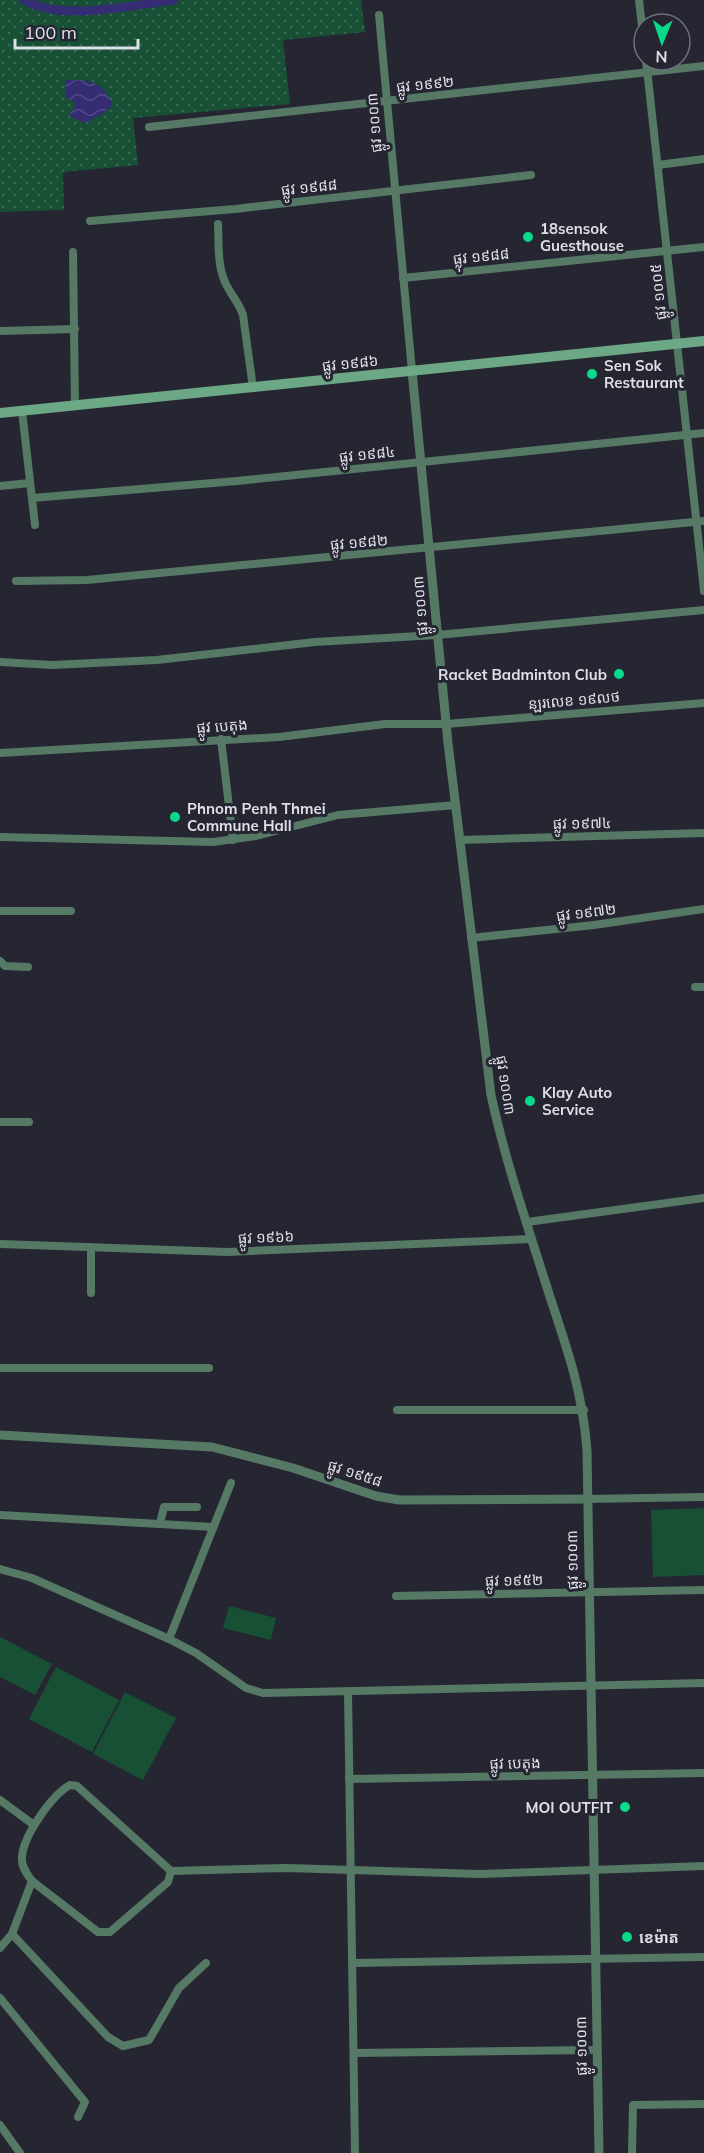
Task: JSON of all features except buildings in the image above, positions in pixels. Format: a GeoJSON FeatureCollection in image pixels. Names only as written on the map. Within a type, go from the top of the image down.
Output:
{"type":"FeatureCollection","features":[{"type":"Feature","properties":{"kind":"main road","name":"ផ្លូវ ១៩៨៦"},"geometry":{"type":"LineString","coordinates":[[0,413],[704,342]]}},
{"type":"Feature","properties":{"kind":"street","name":"ផ្លូវ ១០០៣"},"geometry":{"type":"LineString","coordinates":[[379,15],[446,724],[491,1095],[503,1150],[570,1357],[584,1410],[599,2153]]}},
{"type":"Feature","properties":{"kind":"street","name":"ផ្លូវ ១៩៩២"},"geometry":{"type":"LineString","coordinates":[[149,128],[704,66]]}},
{"type":"Feature","properties":{"kind":"street","name":"ផ្លូវ ១០០៥"},"geometry":{"type":"LineString","coordinates":[[647,73],[688,435],[701,521],[704,591]]}},
{"type":"Feature","properties":{"kind":"street"},"geometry":{"type":"LineString","coordinates":[[658,165],[704,159]]}},
{"type":"Feature","properties":{"kind":"street","name":"ផ្លូវ ១៩៨៨"},"geometry":{"type":"LineString","coordinates":[[90,221],[234,209],[531,176]]}},
{"type":"Feature","properties":{"kind":"street"},"geometry":{"type":"LineString","coordinates":[[218,224],[220,267],[224,281],[240,305],[243,315],[253,388]]}},
{"type":"Feature","properties":{"kind":"street","name":"ផ្លុវ ១៩៨៨"},"geometry":{"type":"LineString","coordinates":[[403,278],[704,247]]}},
{"type":"Feature","properties":{"kind":"street"},"geometry":{"type":"LineString","coordinates":[[73,252],[75,406]]}},
{"type":"Feature","properties":{"kind":"street"},"geometry":{"type":"LineString","coordinates":[[0,331],[75,329]]}},
{"type":"Feature","properties":{"kind":"street"},"geometry":{"type":"LineString","coordinates":[[22,411],[35,525]]}},
{"type":"Feature","properties":{"kind":"street","name":"ផ្លូវ ១៩៨៤"},"geometry":{"type":"LineString","coordinates":[[32,498],[704,433]]}},
{"type":"Feature","properties":{"kind":"street"},"geometry":{"type":"LineString","coordinates":[[0,486],[30,483]]}},
{"type":"Feature","properties":{"kind":"street","name":"ផ្លូវ ១៩៨២"},"geometry":{"type":"LineString","coordinates":[[16,581],[87,580],[429,549],[701,521]]}},
{"type":"Feature","properties":{"kind":"street"},"geometry":{"type":"LineString","coordinates":[[0,662],[52,664],[157,660],[315,642],[437,635],[704,610]]}},
{"type":"Feature","properties":{"kind":"street","name":"ន្ឡរលេខ ១៩លថ"},"geometry":{"type":"LineString","coordinates":[[446,724],[704,703]]}},
{"type":"Feature","properties":{"kind":"street","name":"ផ្លូវ បេតុង"},"geometry":{"type":"LineString","coordinates":[[0,753],[311,734],[385,724],[446,724]]}},
{"type":"Feature","properties":{"kind":"street"},"geometry":{"type":"LineString","coordinates":[[220,740],[234,840]]}},
{"type":"Feature","properties":{"kind":"street"},"geometry":{"type":"LineString","coordinates":[[0,837],[192,842],[234,840],[338,815],[456,806]]}},
{"type":"Feature","properties":{"kind":"street","name":"ផ្លូវ ១៩៧៤"},"geometry":{"type":"LineString","coordinates":[[460,840],[704,834]]}},
{"type":"Feature","properties":{"kind":"street","name":"ផ្លូវ ១៩៧២"},"geometry":{"type":"LineString","coordinates":[[471,938],[594,925],[704,909]]}},
{"type":"Feature","properties":{"kind":"street"},"geometry":{"type":"LineString","coordinates":[[0,910],[71,911]]}},
{"type":"Feature","properties":{"kind":"street"},"geometry":{"type":"LineString","coordinates":[[0,961],[5,966],[28,967]]}},
{"type":"Feature","properties":{"kind":"street"},"geometry":{"type":"LineString","coordinates":[[0,1122],[29,1122]]}},
{"type":"Feature","properties":{"kind":"street"},"geometry":{"type":"LineString","coordinates":[[526,1222],[704,1198]]}},
{"type":"Feature","properties":{"kind":"street","name":"ផ្លូវ ១៩៦៦"},"geometry":{"type":"LineString","coordinates":[[0,1244],[227,1252],[532,1239]]}},
{"type":"Feature","properties":{"kind":"street"},"geometry":{"type":"LineString","coordinates":[[91,1293],[92,1247]]}},
{"type":"Feature","properties":{"kind":"street"},"geometry":{"type":"LineString","coordinates":[[0,1368],[209,1368]]}},
{"type":"Feature","properties":{"kind":"street"},"geometry":{"type":"LineString","coordinates":[[397,1410],[584,1410]]}},
{"type":"Feature","properties":{"kind":"street","name":"ផ្លូវ ១៩៥៨"},"geometry":{"type":"LineString","coordinates":[[0,1435],[212,1447],[293,1468],[376,1496],[399,1500],[704,1497]]}},
{"type":"Feature","properties":{"kind":"street"},"geometry":{"type":"LineString","coordinates":[[169,1639],[231,1483]]}},
{"type":"Feature","properties":{"kind":"street"},"geometry":{"type":"LineString","coordinates":[[160,1523],[164,1507],[197,1507]]}},
{"type":"Feature","properties":{"kind":"street"},"geometry":{"type":"LineString","coordinates":[[0,1515],[213,1527]]}},
{"type":"Feature","properties":{"kind":"street"},"geometry":{"type":"LineString","coordinates":[[0,1569],[32,1578],[169,1639],[196,1653],[246,1688],[263,1693],[704,1683]]}},
{"type":"Feature","properties":{"kind":"street","name":"ផ្លូវ ១៩៥២"},"geometry":{"type":"LineString","coordinates":[[396,1596],[704,1590]]}},
{"type":"Feature","properties":{"kind":"street"},"geometry":{"type":"LineString","coordinates":[[348,1692],[354,1963],[355,2153]]}},
{"type":"Feature","properties":{"kind":"street","name":"ផ្លូវ បេតុង"},"geometry":{"type":"LineString","coordinates":[[349,1779],[704,1773]]}},
{"type":"Feature","properties":{"kind":"street"},"geometry":{"type":"LineString","coordinates":[[171,1871],[168,1882],[110,1932],[104,1934],[98,1932],[32,1881],[24,1870],[22,1859],[34,1826],[63,1789],[70,1785],[77,1786],[171,1871],[336,1868],[352,1871],[480,1874],[593,1868],[704,1866]]}},
{"type":"Feature","properties":{"kind":"street"},"geometry":{"type":"LineString","coordinates":[[0,1800],[34,1826]]}},
{"type":"Feature","properties":{"kind":"street"},"geometry":{"type":"LineString","coordinates":[[0,1948],[12,1934],[32,1881]]}},
{"type":"Feature","properties":{"kind":"street"},"geometry":{"type":"LineString","coordinates":[[12,1934],[108,2037],[123,2046],[149,2040],[179,1988],[206,1963]]}},
{"type":"Feature","properties":{"kind":"street"},"geometry":{"type":"LineString","coordinates":[[354,1963],[704,1957]]}},
{"type":"Feature","properties":{"kind":"street"},"geometry":{"type":"LineString","coordinates":[[0,1998],[85,2102],[78,2117]]}},
{"type":"Feature","properties":{"kind":"street"},"geometry":{"type":"LineString","coordinates":[[355,2053],[596,2050]]}},
{"type":"Feature","properties":{"kind":"street"},"geometry":{"type":"LineString","coordinates":[[632,2153],[633,2105],[704,2104]]}},
{"type":"Feature","properties":{"kind":"street"},"geometry":{"type":"LineString","coordinates":[[0,2126],[20,2153]]}},
{"type":"Feature","properties":{"kind":"green space"},"geometry":{"type":"Polygon","coordinates":[[[0,0],[361,0],[365,32],[283,40],[290,104],[133,118],[138,165],[63,172],[64,210],[0,212],[0,0]]]}},
{"type":"Feature","properties":{"kind":"green space"},"geometry":{"type":"Polygon","coordinates":[[[704,1508],[704,1575],[653,1577],[651,1510],[704,1508]]]}},
{"type":"Feature","properties":{"kind":"green space"},"geometry":{"type":"Polygon","coordinates":[[[229,1606],[276,1618],[271,1640],[223,1628],[229,1606]]]}},
{"type":"Feature","properties":{"kind":"green space"},"geometry":{"type":"Polygon","coordinates":[[[0,1637],[52,1664],[35,1695],[0,1677],[0,1637]]]}},
{"type":"Feature","properties":{"kind":"green space"},"geometry":{"type":"Polygon","coordinates":[[[56,1667],[119,1700],[92,1752],[29,1719],[56,1667]]]}},
{"type":"Feature","properties":{"kind":"green space"},"geometry":{"type":"Polygon","coordinates":[[[125,1692],[176,1718],[143,1780],[93,1754],[125,1692]]]}},
{"type":"Feature","properties":{"kind":"water"},"geometry":{"type":"Polygon","coordinates":[[[65,80],[88,81],[100,86],[113,105],[85,123],[69,116],[76,104],[66,97],[65,80]]]}},
{"type":"Feature","properties":{"kind":"waterway"},"geometry":{"type":"LineString","coordinates":[[24,0],[39,7],[77,11],[174,0]]}},
{"type":"Feature","properties":{"kind":"place","name":"18sensok Guesthouse"},"geometry":{"type":"Point","coordinates":[528,237]}},
{"type":"Feature","properties":{"kind":"place","name":"Sen Sok Restaurant"},"geometry":{"type":"Point","coordinates":[592,374]}},
{"type":"Feature","properties":{"kind":"place","name":"Racket Badminton Club"},"geometry":{"type":"Point","coordinates":[619,674]}},
{"type":"Feature","properties":{"kind":"place","name":"Phnom Penh Thmei Commune Hall"},"geometry":{"type":"Point","coordinates":[175,817]}},
{"type":"Feature","properties":{"kind":"place","name":"Klay Auto Service"},"geometry":{"type":"Point","coordinates":[530,1101]}},
{"type":"Feature","properties":{"kind":"place","name":"MOI OUTFIT"},"geometry":{"type":"Point","coordinates":[625,1807]}},
{"type":"Feature","properties":{"kind":"place","name":"ខេម៉ាត"},"geometry":{"type":"Point","coordinates":[627,1937]}}]}
